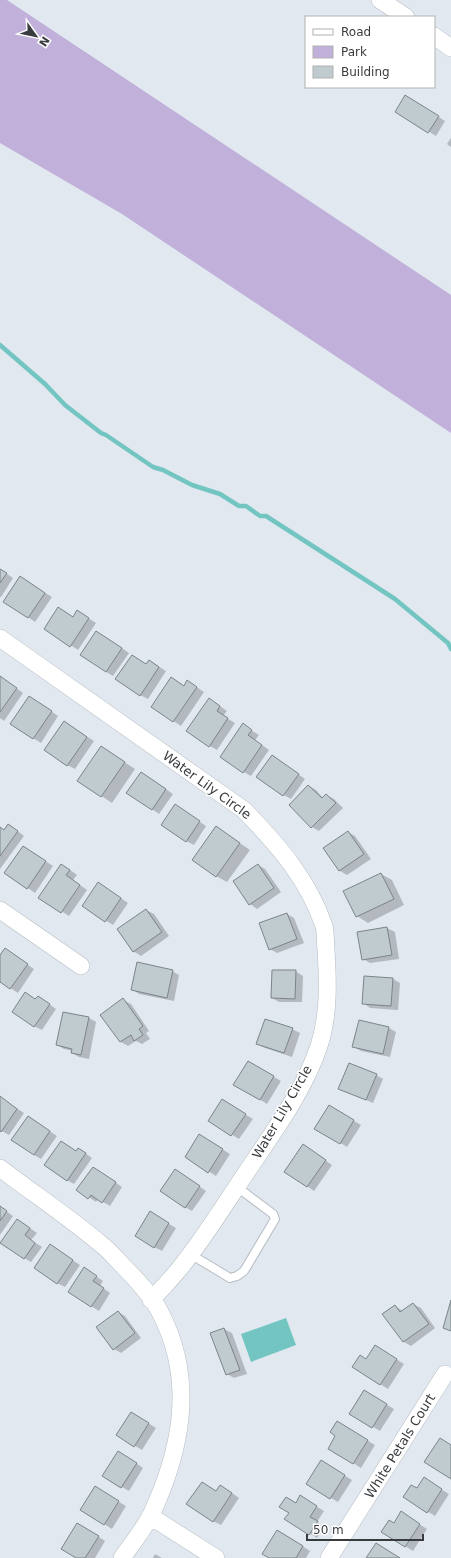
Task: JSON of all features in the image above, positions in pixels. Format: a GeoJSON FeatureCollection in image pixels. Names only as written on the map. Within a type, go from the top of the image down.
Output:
{"type":"FeatureCollection","features":[{"type":"Feature","properties":{"kind":"street"},"geometry":{"type":"LineString","coordinates":[[380,0],[404,16]]}},
{"type":"Feature","properties":{"kind":"street"},"geometry":{"type":"LineString","coordinates":[[435,37],[451,48]]}},
{"type":"Feature","properties":{"kind":"street","name":"Water Lily Circle"},"geometry":{"type":"LineString","coordinates":[[0,638],[244,810],[272,838],[296,869],[313,899],[324,928],[328,978],[326,1018],[318,1046],[304,1080],[272,1134],[180,1269],[151,1300]]}},
{"type":"Feature","properties":{"kind":"street"},"geometry":{"type":"LineString","coordinates":[[0,910],[81,966]]}},
{"type":"Feature","properties":{"kind":"street"},"geometry":{"type":"LineString","coordinates":[[0,1168],[103,1245],[142,1285],[162,1316],[176,1354],[181,1384],[180,1418],[177,1442],[150,1516],[122,1558]]}},
{"type":"Feature","properties":{"kind":"street","name":"White Petals Court"},"geometry":{"type":"LineString","coordinates":[[329,1558],[446,1374]]}},
{"type":"Feature","properties":{"kind":"street"},"geometry":{"type":"LineString","coordinates":[[150,1516],[216,1558]]}},
{"type":"Feature","properties":{"kind":"lane"},"geometry":{"type":"LineString","coordinates":[[190,1254],[230,1278],[237,1276],[244,1271],[273,1224],[274,1219],[273,1214],[237,1187]]}},
{"type":"Feature","properties":{"kind":"green space"},"geometry":{"type":"Polygon","coordinates":[[[0,0],[7,0],[451,295],[451,433],[122,214],[0,143],[0,0]]]}},
{"type":"Feature","properties":{"kind":"shaded area"},"geometry":{"type":"Polygon","coordinates":[[[286,1318],[296,1345],[251,1362],[241,1334],[286,1318]]]}},
{"type":"Feature","properties":{"kind":"building"},"geometry":{"type":"Polygon","coordinates":[[[405,95],[439,116],[428,133],[395,112],[405,95]]]}},
{"type":"Feature","properties":{"kind":"building"},"geometry":{"type":"Polygon","coordinates":[[[0,569],[7,573],[0,583],[0,569]]]}},
{"type":"Feature","properties":{"kind":"building"},"geometry":{"type":"Polygon","coordinates":[[[20,576],[45,593],[28,618],[3,602],[20,576]]]}},
{"type":"Feature","properties":{"kind":"building"},"geometry":{"type":"Polygon","coordinates":[[[58,607],[73,617],[77,610],[89,618],[70,647],[44,629],[58,607]]]}},
{"type":"Feature","properties":{"kind":"building"},"geometry":{"type":"Polygon","coordinates":[[[96,631],[122,648],[106,672],[80,655],[96,631]]]}},
{"type":"Feature","properties":{"kind":"building"},"geometry":{"type":"Polygon","coordinates":[[[132,655],[146,664],[149,660],[159,667],[140,696],[115,679],[132,655]]]}},
{"type":"Feature","properties":{"kind":"building"},"geometry":{"type":"Polygon","coordinates":[[[0,676],[17,688],[0,712],[0,676]]]}},
{"type":"Feature","properties":{"kind":"building"},"geometry":{"type":"Polygon","coordinates":[[[171,677],[184,686],[187,680],[197,687],[173,722],[151,707],[171,677]]]}},
{"type":"Feature","properties":{"kind":"building"},"geometry":{"type":"Polygon","coordinates":[[[29,696],[52,711],[33,739],[10,724],[29,696]]]}},
{"type":"Feature","properties":{"kind":"building"},"geometry":{"type":"Polygon","coordinates":[[[209,698],[220,706],[217,711],[228,718],[209,747],[186,731],[209,698]]]}},
{"type":"Feature","properties":{"kind":"building"},"geometry":{"type":"Polygon","coordinates":[[[64,721],[87,737],[67,766],[44,750],[64,721]]]}},
{"type":"Feature","properties":{"kind":"building"},"geometry":{"type":"Polygon","coordinates":[[[243,723],[252,730],[248,735],[262,745],[243,773],[220,757],[243,723]]]}},
{"type":"Feature","properties":{"kind":"building"},"geometry":{"type":"Polygon","coordinates":[[[101,746],[125,762],[101,797],[77,781],[101,746]]]}},
{"type":"Feature","properties":{"kind":"building"},"geometry":{"type":"Polygon","coordinates":[[[272,755],[299,774],[283,796],[256,777],[272,755]]]}},
{"type":"Feature","properties":{"kind":"building"},"geometry":{"type":"Polygon","coordinates":[[[141,772],[166,789],[152,810],[126,793],[141,772]]]}},
{"type":"Feature","properties":{"kind":"building"},"geometry":{"type":"Polygon","coordinates":[[[308,785],[322,798],[326,794],[336,803],[311,828],[289,805],[308,785]]]}},
{"type":"Feature","properties":{"kind":"building"},"geometry":{"type":"Polygon","coordinates":[[[175,804],[200,821],[186,842],[161,825],[175,804]]]}},
{"type":"Feature","properties":{"kind":"building"},"geometry":{"type":"Polygon","coordinates":[[[8,824],[18,831],[0,856],[0,827],[4,830],[8,824]]]}},
{"type":"Feature","properties":{"kind":"building"},"geometry":{"type":"Polygon","coordinates":[[[216,826],[240,843],[216,877],[192,860],[216,826]]]}},
{"type":"Feature","properties":{"kind":"building"},"geometry":{"type":"Polygon","coordinates":[[[348,831],[364,854],[339,871],[323,848],[348,831]]]}},
{"type":"Feature","properties":{"kind":"building"},"geometry":{"type":"Polygon","coordinates":[[[23,846],[46,861],[27,889],[4,873],[23,846]]]}},
{"type":"Feature","properties":{"kind":"building"},"geometry":{"type":"Polygon","coordinates":[[[61,864],[70,870],[66,875],[80,885],[61,913],[38,898],[61,864]]]}},
{"type":"Feature","properties":{"kind":"building"},"geometry":{"type":"Polygon","coordinates":[[[258,864],[274,888],[249,905],[233,881],[258,864]]]}},
{"type":"Feature","properties":{"kind":"building"},"geometry":{"type":"Polygon","coordinates":[[[381,873],[394,899],[356,917],[343,891],[381,873]]]}},
{"type":"Feature","properties":{"kind":"building"},"geometry":{"type":"Polygon","coordinates":[[[98,882],[121,898],[105,922],[82,906],[98,882]]]}},
{"type":"Feature","properties":{"kind":"building"},"geometry":{"type":"Polygon","coordinates":[[[146,909],[162,932],[133,952],[117,929],[146,909]]]}},
{"type":"Feature","properties":{"kind":"building"},"geometry":{"type":"Polygon","coordinates":[[[287,913],[297,939],[269,950],[259,923],[287,913]]]}},
{"type":"Feature","properties":{"kind":"building"},"geometry":{"type":"Polygon","coordinates":[[[387,927],[392,955],[362,960],[357,932],[387,927]]]}},
{"type":"Feature","properties":{"kind":"building"},"geometry":{"type":"Polygon","coordinates":[[[5,948],[28,964],[10,989],[0,982],[0,955],[5,948]]]}},
{"type":"Feature","properties":{"kind":"building"},"geometry":{"type":"Polygon","coordinates":[[[137,962],[173,970],[167,998],[131,990],[137,962]]]}},
{"type":"Feature","properties":{"kind":"building"},"geometry":{"type":"Polygon","coordinates":[[[272,970],[296,970],[295,999],[271,998],[272,970]]]}},
{"type":"Feature","properties":{"kind":"building"},"geometry":{"type":"Polygon","coordinates":[[[364,976],[393,978],[391,1006],[362,1004],[364,976]]]}},
{"type":"Feature","properties":{"kind":"building"},"geometry":{"type":"Polygon","coordinates":[[[25,992],[35,999],[38,996],[50,1004],[34,1027],[12,1012],[25,992]]]}},
{"type":"Feature","properties":{"kind":"building"},"geometry":{"type":"Polygon","coordinates":[[[123,998],[143,1026],[139,1029],[143,1035],[134,1041],[131,1035],[120,1042],[100,1015],[123,998]]]}},
{"type":"Feature","properties":{"kind":"building"},"geometry":{"type":"Polygon","coordinates":[[[63,1012],[89,1017],[81,1055],[71,1053],[72,1049],[56,1045],[63,1012]]]}},
{"type":"Feature","properties":{"kind":"building"},"geometry":{"type":"Polygon","coordinates":[[[265,1019],[293,1028],[284,1053],[256,1044],[265,1019]]]}},
{"type":"Feature","properties":{"kind":"building"},"geometry":{"type":"Polygon","coordinates":[[[359,1020],[389,1027],[383,1054],[352,1047],[359,1020]]]}},
{"type":"Feature","properties":{"kind":"building"},"geometry":{"type":"Polygon","coordinates":[[[248,1061],[274,1076],[260,1100],[233,1085],[248,1061]]]}},
{"type":"Feature","properties":{"kind":"building"},"geometry":{"type":"Polygon","coordinates":[[[349,1063],[377,1074],[366,1100],[338,1089],[349,1063]]]}},
{"type":"Feature","properties":{"kind":"building"},"geometry":{"type":"Polygon","coordinates":[[[0,1096],[17,1109],[1,1132],[0,1131],[0,1096]]]}},
{"type":"Feature","properties":{"kind":"building"},"geometry":{"type":"Polygon","coordinates":[[[222,1099],[246,1114],[231,1136],[208,1121],[222,1099]]]}},
{"type":"Feature","properties":{"kind":"building"},"geometry":{"type":"Polygon","coordinates":[[[329,1105],[354,1120],[340,1144],[314,1129],[329,1105]]]}},
{"type":"Feature","properties":{"kind":"building"},"geometry":{"type":"Polygon","coordinates":[[[28,1116],[50,1131],[34,1155],[11,1140],[28,1116]]]}},
{"type":"Feature","properties":{"kind":"building"},"geometry":{"type":"Polygon","coordinates":[[[199,1134],[223,1149],[208,1173],[185,1157],[199,1134]]]}},
{"type":"Feature","properties":{"kind":"building"},"geometry":{"type":"Polygon","coordinates":[[[61,1141],[76,1151],[78,1148],[86,1153],[67,1181],[44,1165],[61,1141]]]}},
{"type":"Feature","properties":{"kind":"building"},"geometry":{"type":"Polygon","coordinates":[[[303,1144],[326,1160],[307,1187],[284,1172],[303,1144]]]}},
{"type":"Feature","properties":{"kind":"building"},"geometry":{"type":"Polygon","coordinates":[[[93,1167],[116,1182],[102,1203],[91,1195],[88,1199],[76,1190],[93,1167]]]}},
{"type":"Feature","properties":{"kind":"building"},"geometry":{"type":"Polygon","coordinates":[[[175,1169],[200,1186],[185,1208],[160,1191],[175,1169]]]}},
{"type":"Feature","properties":{"kind":"building"},"geometry":{"type":"Polygon","coordinates":[[[0,1206],[7,1211],[0,1221],[0,1206]]]}},
{"type":"Feature","properties":{"kind":"building"},"geometry":{"type":"Polygon","coordinates":[[[150,1211],[169,1223],[154,1248],[135,1236],[150,1211]]]}},
{"type":"Feature","properties":{"kind":"building"},"geometry":{"type":"Polygon","coordinates":[[[17,1219],[30,1228],[25,1235],[35,1243],[24,1259],[0,1243],[17,1219]]]}},
{"type":"Feature","properties":{"kind":"building"},"geometry":{"type":"Polygon","coordinates":[[[50,1244],[73,1260],[57,1284],[34,1268],[50,1244]]]}},
{"type":"Feature","properties":{"kind":"building"},"geometry":{"type":"Polygon","coordinates":[[[84,1267],[97,1276],[93,1281],[104,1288],[91,1307],[68,1292],[84,1267]]]}},
{"type":"Feature","properties":{"kind":"building"},"geometry":{"type":"Polygon","coordinates":[[[451,1300],[451,1331],[443,1328],[451,1300]]]}},
{"type":"Feature","properties":{"kind":"building"},"geometry":{"type":"Polygon","coordinates":[[[413,1303],[429,1324],[403,1342],[382,1314],[395,1305],[400,1312],[413,1303]]]}},
{"type":"Feature","properties":{"kind":"building"},"geometry":{"type":"Polygon","coordinates":[[[118,1311],[135,1333],[113,1350],[96,1327],[118,1311]]]}},
{"type":"Feature","properties":{"kind":"building"},"geometry":{"type":"Polygon","coordinates":[[[224,1328],[240,1370],[226,1375],[210,1333],[224,1328]]]}},
{"type":"Feature","properties":{"kind":"building"},"geometry":{"type":"Polygon","coordinates":[[[375,1345],[397,1359],[380,1385],[352,1367],[360,1355],[366,1359],[375,1345]]]}},
{"type":"Feature","properties":{"kind":"building"},"geometry":{"type":"Polygon","coordinates":[[[364,1390],[387,1404],[372,1428],[349,1414],[364,1390]]]}},
{"type":"Feature","properties":{"kind":"building"},"geometry":{"type":"Polygon","coordinates":[[[131,1412],[149,1423],[134,1447],[116,1435],[131,1412]]]}},
{"type":"Feature","properties":{"kind":"building"},"geometry":{"type":"Polygon","coordinates":[[[337,1421],[368,1440],[353,1464],[328,1449],[335,1436],[330,1432],[337,1421]]]}},
{"type":"Feature","properties":{"kind":"building"},"geometry":{"type":"Polygon","coordinates":[[[440,1438],[451,1445],[451,1479],[424,1462],[440,1438]]]}},
{"type":"Feature","properties":{"kind":"building"},"geometry":{"type":"Polygon","coordinates":[[[118,1451],[137,1463],[121,1488],[102,1476],[118,1451]]]}},
{"type":"Feature","properties":{"kind":"building"},"geometry":{"type":"Polygon","coordinates":[[[321,1460],[345,1475],[330,1499],[306,1484],[321,1460]]]}},
{"type":"Feature","properties":{"kind":"building"},"geometry":{"type":"Polygon","coordinates":[[[424,1477],[442,1489],[427,1513],[403,1497],[411,1485],[417,1488],[424,1477]]]}},
{"type":"Feature","properties":{"kind":"building"},"geometry":{"type":"Polygon","coordinates":[[[202,1482],[216,1491],[220,1485],[232,1493],[213,1522],[186,1504],[202,1482]]]}},
{"type":"Feature","properties":{"kind":"building"},"geometry":{"type":"Polygon","coordinates":[[[95,1486],[119,1501],[104,1525],[80,1510],[95,1486]]]}},
{"type":"Feature","properties":{"kind":"building"},"geometry":{"type":"Polygon","coordinates":[[[300,1495],[317,1506],[310,1517],[318,1521],[309,1535],[284,1519],[289,1513],[279,1507],[286,1497],[296,1503],[300,1495]]]}},
{"type":"Feature","properties":{"kind":"building"},"geometry":{"type":"Polygon","coordinates":[[[401,1511],[420,1524],[405,1547],[381,1532],[389,1520],[394,1523],[401,1511]]]}},
{"type":"Feature","properties":{"kind":"building"},"geometry":{"type":"Polygon","coordinates":[[[77,1523],[99,1536],[85,1558],[76,1558],[61,1549],[77,1523]]]}},
{"type":"Feature","properties":{"kind":"building"},"geometry":{"type":"Polygon","coordinates":[[[277,1530],[303,1546],[296,1558],[269,1558],[262,1554],[277,1530]]]}},
{"type":"Feature","properties":{"kind":"building"},"geometry":{"type":"Polygon","coordinates":[[[376,1543],[400,1558],[366,1558],[376,1543]]]}},
{"type":"Feature","properties":{"kind":"waterway"},"geometry":{"type":"LineString","coordinates":[[0,345],[45,384],[65,405],[101,433],[153,467],[163,470],[192,485],[220,494],[239,506],[246,506],[260,516],[266,516],[395,599],[448,643],[451,649]]}}]}
